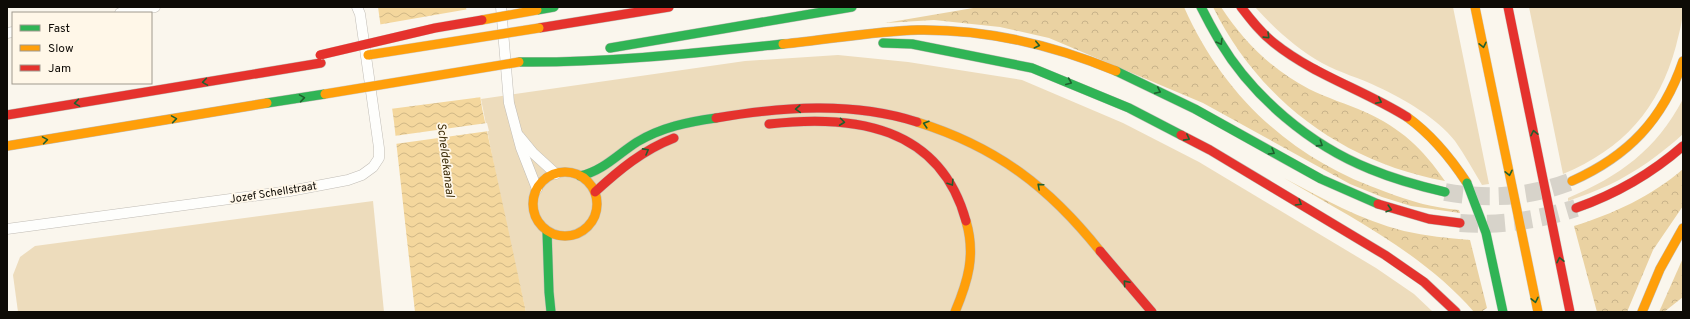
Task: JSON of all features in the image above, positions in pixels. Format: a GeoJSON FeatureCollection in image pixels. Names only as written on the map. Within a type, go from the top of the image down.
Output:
{"type":"FeatureCollection","features":[{"type":"Feature","properties":{"kind":"main road"},"geometry":{"type":"LineString","coordinates":[[7,115],[244,76],[320,59],[435,28],[554,7]]}},
{"type":"Feature","properties":{"kind":"main road"},"geometry":{"type":"LineString","coordinates":[[360,56],[669,7]]}},
{"type":"Feature","properties":{"kind":"main road"},"geometry":{"type":"LineString","coordinates":[[604,49],[852,7]]}},
{"type":"Feature","properties":{"kind":"main road"},"geometry":{"type":"LineString","coordinates":[[1201,7],[1224,50],[1240,72],[1273,108],[1300,130],[1322,146],[1347,160],[1372,171],[1427,189],[1445,192]]}},
{"type":"Feature","properties":{"kind":"main road"},"geometry":{"type":"LineString","coordinates":[[1241,7],[1256,26],[1287,54],[1304,65],[1397,110],[1438,142],[1453,160],[1467,183],[1477,206],[1486,233],[1503,312]]}},
{"type":"Feature","properties":{"kind":"main road"},"geometry":{"type":"LineString","coordinates":[[1475,7],[1538,312]]}},
{"type":"Feature","properties":{"kind":"main road"},"geometry":{"type":"LineString","coordinates":[[1508,7],[1570,312]]}},
{"type":"Feature","properties":{"kind":"main road"},"geometry":{"type":"LineString","coordinates":[[7,146],[519,62],[802,43],[934,30],[999,36],[1047,47],[1090,61],[1169,96],[1346,192],[1380,206],[1409,215],[1438,221],[1460,223]]}},
{"type":"Feature","properties":{"kind":"main road"},"geometry":{"type":"LineString","coordinates":[[802,43],[912,44],[1032,68],[1129,108],[1210,150],[1385,255],[1424,282],[1454,310]]}},
{"type":"Feature","properties":{"kind":"main road"},"geometry":{"type":"LineString","coordinates":[[544,61],[589,51]]}},
{"type":"Feature","properties":{"kind":"main road"},"geometry":{"type":"LineString","coordinates":[[320,59],[344,59]]}},
{"type":"Feature","properties":{"kind":"main road"},"geometry":{"type":"LineString","coordinates":[[1572,181],[1589,174],[1615,158],[1635,142],[1661,110],[1672,89],[1683,61]]}},
{"type":"Feature","properties":{"kind":"main road"},"geometry":{"type":"LineString","coordinates":[[580,176],[589,183],[595,192],[597,202],[596,212],[592,222],[585,229],[576,234],[566,236],[556,235],[547,231],[537,219],[533,204],[537,189],[548,177],[564,172],[580,176],[592,174],[602,169],[630,146],[664,128],[688,122],[802,108],[841,108],[869,111],[908,119],[943,129],[974,143],[1009,162],[1037,183],[1085,231],[1115,271],[1152,312]]}},
{"type":"Feature","properties":{"kind":"main road"},"geometry":{"type":"LineString","coordinates":[[756,125],[822,120],[852,123],[883,130],[907,140],[926,154],[945,174],[958,194],[967,216],[971,241],[970,265],[966,287],[955,312]]}},
{"type":"Feature","properties":{"kind":"main road"},"geometry":{"type":"LineString","coordinates":[[595,192],[614,174],[641,154],[660,143],[685,135]]}},
{"type":"Feature","properties":{"kind":"main road"},"geometry":{"type":"LineString","coordinates":[[1576,208],[1616,192],[1643,177],[1668,160],[1683,146]]}},
{"type":"Feature","properties":{"kind":"main road"},"geometry":{"type":"LineString","coordinates":[[1642,312],[1652,285],[1666,256],[1683,228]]}},
{"type":"Feature","properties":{"kind":"main road"},"geometry":{"type":"LineString","coordinates":[[547,231],[548,292],[551,312]]}},
{"type":"Feature","properties":{"kind":"main road"},"geometry":{"type":"LineString","coordinates":[[548,270],[558,248],[566,236]]}},
{"type":"Feature","properties":{"kind":"street"},"geometry":{"type":"LineString","coordinates":[[126,12],[155,7]]}},
{"type":"Feature","properties":{"kind":"street","name":"Jozef Schellstraat"},"geometry":{"type":"LineString","coordinates":[[7,229],[290,191],[348,180],[362,175],[373,167],[378,158],[379,148],[360,14],[357,7]]}},
{"type":"Feature","properties":{"kind":"street"},"geometry":{"type":"LineString","coordinates":[[501,7],[509,103],[517,134],[537,189]]}},
{"type":"Feature","properties":{"kind":"street"},"geometry":{"type":"LineString","coordinates":[[517,134],[533,153],[556,174]]}},
{"type":"Feature","properties":{"kind":"shaded area"},"geometry":{"type":"Polygon","coordinates":[[[1255,7],[1453,7],[1489,184],[1482,185],[1455,141],[1430,117],[1409,103],[1388,92],[1329,67],[1312,57],[1286,38],[1255,7]]]}},
{"type":"Feature","properties":{"kind":"shaded area"},"geometry":{"type":"Polygon","coordinates":[[[1529,7],[1683,7],[1680,32],[1669,69],[1649,108],[1621,139],[1604,152],[1563,174],[1529,7]]]}},
{"type":"Feature","properties":{"kind":"shaded area"},"geometry":{"type":"Polygon","coordinates":[[[838,55],[908,62],[1022,80],[1123,123],[1199,162],[1376,268],[1414,294],[1433,312],[526,312],[504,216],[481,99],[745,61],[838,55]]]}},
{"type":"Feature","properties":{"kind":"shaded area"},"geometry":{"type":"Polygon","coordinates":[[[1683,99],[1683,134],[1666,149],[1619,180],[1568,201],[1568,198],[1587,190],[1635,159],[1661,133],[1683,99]]]}},
{"type":"Feature","properties":{"kind":"shaded area"},"geometry":{"type":"Polygon","coordinates":[[[373,201],[384,312],[18,312],[13,275],[20,257],[35,246],[373,201]]]}},
{"type":"Feature","properties":{"kind":"green space"},"geometry":{"type":"Polygon","coordinates":[[[979,7],[1184,7],[1200,39],[1219,69],[1241,97],[1265,121],[1292,143],[1321,162],[1352,179],[1422,204],[1459,210],[1460,213],[1411,206],[1382,197],[1350,184],[1203,103],[1049,38],[1000,27],[934,20],[885,23],[979,7]]]}},
{"type":"Feature","properties":{"kind":"green space"},"geometry":{"type":"Polygon","coordinates":[[[1213,7],[1221,7],[1239,32],[1259,54],[1282,73],[1309,89],[1378,118],[1400,132],[1420,149],[1445,181],[1407,172],[1372,159],[1338,142],[1308,122],[1279,98],[1254,71],[1232,40],[1213,7]]]}},
{"type":"Feature","properties":{"kind":"green space"},"geometry":{"type":"Polygon","coordinates":[[[1683,169],[1683,206],[1653,250],[1627,312],[1597,312],[1574,226],[1603,216],[1632,203],[1658,188],[1683,169]]]}},
{"type":"Feature","properties":{"kind":"green space"},"geometry":{"type":"Polygon","coordinates":[[[1284,178],[1357,215],[1388,226],[1420,234],[1470,240],[1487,308],[1481,312],[1474,312],[1454,291],[1409,254],[1360,222],[1284,178]]]}},
{"type":"Feature","properties":{"kind":"green space"},"geometry":{"type":"Polygon","coordinates":[[[1683,258],[1683,297],[1664,312],[1659,312],[1683,258]]]}},
{"type":"Feature","properties":{"kind":"water","name":"Scheldekanaal"},"geometry":{"type":"Polygon","coordinates":[[[378,7],[466,7],[482,108],[526,312],[415,312],[394,122],[378,7]]]}},
{"type":"Feature","properties":{"kind":"pier"},"geometry":{"type":"Polygon","coordinates":[[[469,9],[482,97],[390,109],[377,25],[469,9]]]}},
{"type":"Feature","properties":{"kind":"pier"},"geometry":{"type":"Polygon","coordinates":[[[487,123],[489,131],[395,144],[394,136],[487,123]]]}},
{"type":"Feature","properties":{"kind":"tunnel"},"geometry":{"type":"LineString","coordinates":[[1445,192],[1477,196],[1509,196],[1541,191],[1572,181]]}},
{"type":"Feature","properties":{"kind":"tunnel"},"geometry":{"type":"LineString","coordinates":[[1460,223],[1504,223],[1548,216],[1576,208]]}},
{"type":"Feature","properties":{"kind":"traffic: fast"},"geometry":{"type":"LineString","coordinates":[[537,10],[554,7]]}},
{"type":"Feature","properties":{"kind":"traffic: fast"},"geometry":{"type":"LineString","coordinates":[[610,48],[852,7]]}},
{"type":"Feature","properties":{"kind":"traffic: fast"},"geometry":{"type":"LineString","coordinates":[[1201,7],[1220,42],[1233,62],[1249,82],[1266,100],[1305,133],[1326,147],[1370,169],[1407,182],[1445,192]]}},
{"type":"Feature","properties":{"kind":"traffic: fast"},"geometry":{"type":"LineString","coordinates":[[883,43],[912,44],[1032,68],[1129,108],[1181,135]]}},
{"type":"Feature","properties":{"kind":"traffic: fast"},"geometry":{"type":"LineString","coordinates":[[519,62],[618,59],[783,44]]}},
{"type":"Feature","properties":{"kind":"traffic: fast"},"geometry":{"type":"LineString","coordinates":[[1116,71],[1195,109],[1321,179],[1378,204]]}},
{"type":"Feature","properties":{"kind":"traffic: fast"},"geometry":{"type":"LineString","coordinates":[[267,103],[325,94]]}},
{"type":"Feature","properties":{"kind":"traffic: fast"},"geometry":{"type":"LineString","coordinates":[[580,176],[588,174],[603,166],[637,142],[656,132],[685,123],[716,118]]}},
{"type":"Feature","properties":{"kind":"traffic: fast"},"geometry":{"type":"LineString","coordinates":[[1467,183],[1486,233],[1503,312]]}},
{"type":"Feature","properties":{"kind":"traffic: fast"},"geometry":{"type":"LineString","coordinates":[[547,231],[551,312]]}},
{"type":"Feature","properties":{"kind":"traffic: slow"},"geometry":{"type":"LineString","coordinates":[[1475,7],[1538,312]]}},
{"type":"Feature","properties":{"kind":"traffic: slow"},"geometry":{"type":"LineString","coordinates":[[482,20],[537,10]]}},
{"type":"Feature","properties":{"kind":"traffic: slow"},"geometry":{"type":"LineString","coordinates":[[368,55],[539,28]]}},
{"type":"Feature","properties":{"kind":"traffic: slow"},"geometry":{"type":"LineString","coordinates":[[783,44],[901,31],[943,30],[969,32],[1019,40],[1044,46],[1068,53],[1116,71]]}},
{"type":"Feature","properties":{"kind":"traffic: slow"},"geometry":{"type":"LineString","coordinates":[[1572,181],[1610,160],[1641,134],[1665,101],[1675,82],[1683,61]]}},
{"type":"Feature","properties":{"kind":"traffic: slow"},"geometry":{"type":"LineString","coordinates":[[325,94],[519,62]]}},
{"type":"Feature","properties":{"kind":"traffic: slow"},"geometry":{"type":"LineString","coordinates":[[7,146],[267,103]]}},
{"type":"Feature","properties":{"kind":"traffic: slow"},"geometry":{"type":"LineString","coordinates":[[1407,117],[1425,131],[1440,147],[1467,183]]}},
{"type":"Feature","properties":{"kind":"traffic: slow"},"geometry":{"type":"LineString","coordinates":[[917,122],[946,132],[972,144],[997,157],[1019,172],[1061,207],[1100,251]]}},
{"type":"Feature","properties":{"kind":"traffic: slow"},"geometry":{"type":"LineString","coordinates":[[565,172],[577,174],[588,181],[595,192],[597,204],[595,216],[588,227],[577,234],[565,236],[553,234],[542,227],[535,216],[533,204],[535,192],[542,181],[553,174],[565,172]]}},
{"type":"Feature","properties":{"kind":"traffic: slow"},"geometry":{"type":"LineString","coordinates":[[955,312],[964,289],[969,268],[970,245],[966,221]]}},
{"type":"Feature","properties":{"kind":"traffic: slow"},"geometry":{"type":"LineString","coordinates":[[1642,312],[1660,269],[1683,228]]}},
{"type":"Feature","properties":{"kind":"traffic: jam"},"geometry":{"type":"LineString","coordinates":[[539,28],[669,7]]}},
{"type":"Feature","properties":{"kind":"traffic: jam"},"geometry":{"type":"LineString","coordinates":[[1241,7],[1265,35],[1289,54],[1322,73],[1391,107],[1407,117]]}},
{"type":"Feature","properties":{"kind":"traffic: jam"},"geometry":{"type":"LineString","coordinates":[[1508,7],[1570,312]]}},
{"type":"Feature","properties":{"kind":"traffic: jam"},"geometry":{"type":"LineString","coordinates":[[320,55],[435,28],[482,20]]}},
{"type":"Feature","properties":{"kind":"traffic: jam"},"geometry":{"type":"LineString","coordinates":[[7,115],[321,63]]}},
{"type":"Feature","properties":{"kind":"traffic: jam"},"geometry":{"type":"LineString","coordinates":[[716,118],[766,111],[817,108],[867,111],[892,115],[917,122]]}},
{"type":"Feature","properties":{"kind":"traffic: jam"},"geometry":{"type":"LineString","coordinates":[[769,124],[801,121],[832,122],[862,125],[890,133],[915,146],[936,164],[954,189],[966,221]]}},
{"type":"Feature","properties":{"kind":"traffic: jam"},"geometry":{"type":"LineString","coordinates":[[1181,135],[1210,150],[1385,255],[1424,282],[1456,312]]}},
{"type":"Feature","properties":{"kind":"traffic: jam"},"geometry":{"type":"LineString","coordinates":[[595,192],[632,161],[652,148],[674,138]]}},
{"type":"Feature","properties":{"kind":"traffic: jam"},"geometry":{"type":"LineString","coordinates":[[1576,208],[1619,190],[1658,166],[1683,146]]}},
{"type":"Feature","properties":{"kind":"traffic: jam"},"geometry":{"type":"LineString","coordinates":[[1378,204],[1429,219],[1460,223]]}},
{"type":"Feature","properties":{"kind":"traffic: jam"},"geometry":{"type":"LineString","coordinates":[[1100,251],[1152,312]]}}]}
